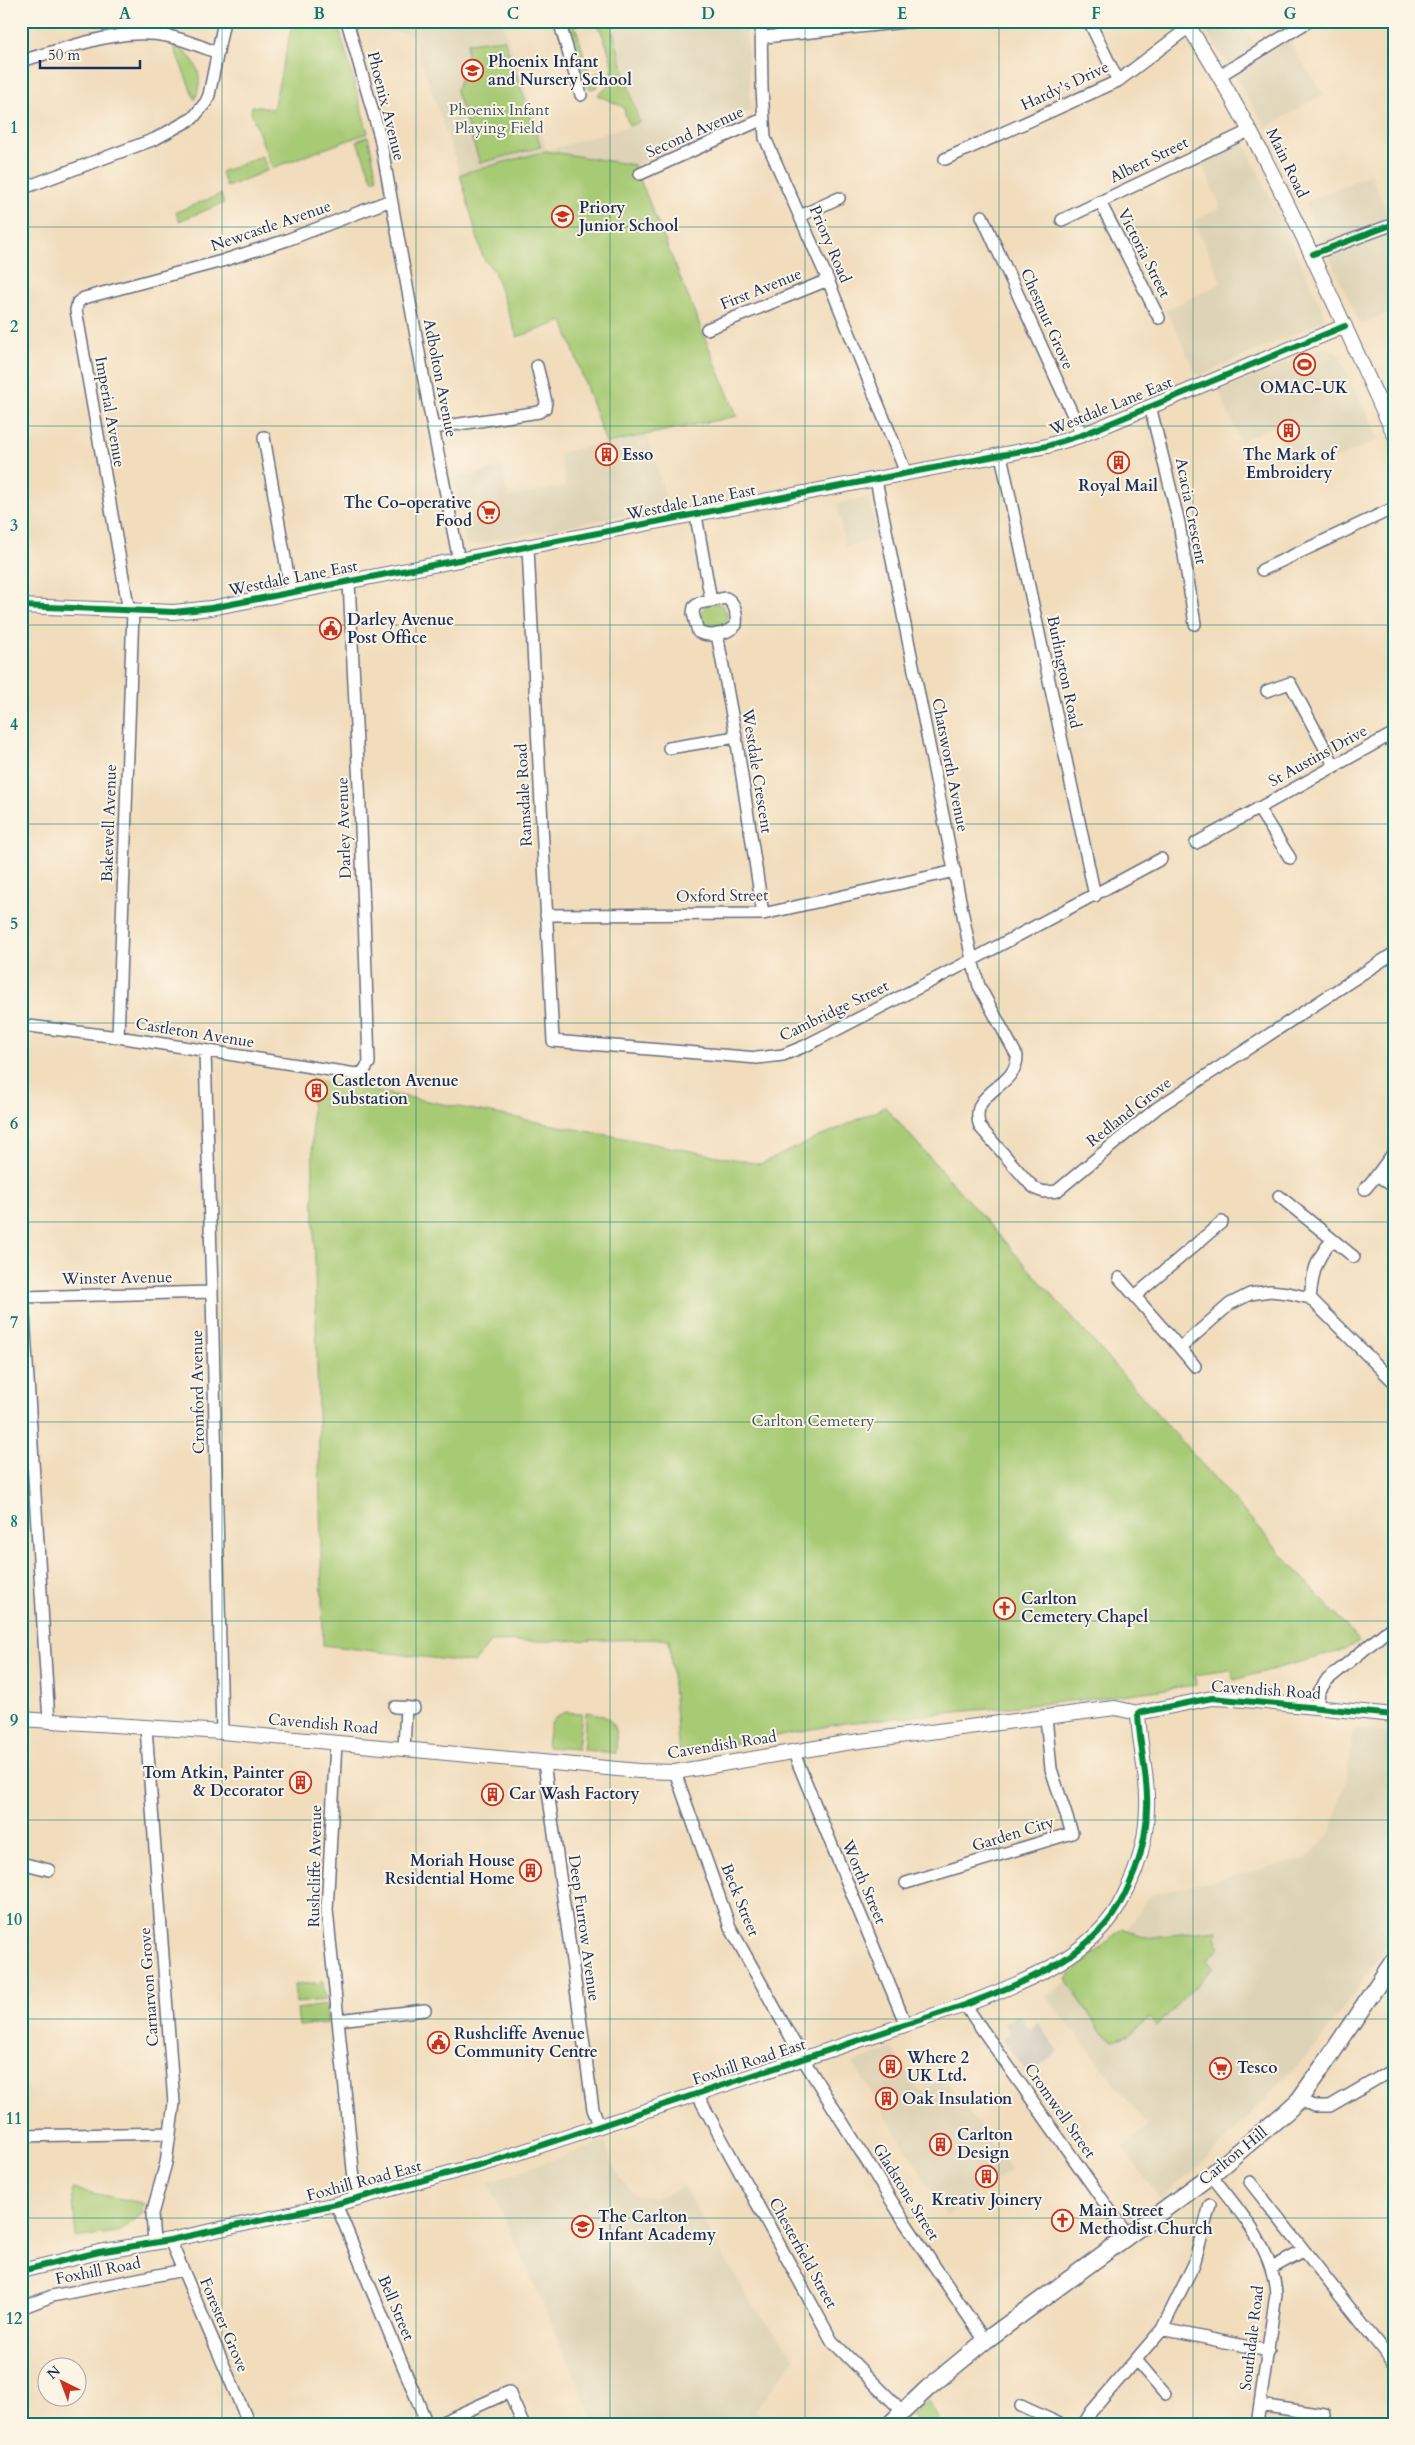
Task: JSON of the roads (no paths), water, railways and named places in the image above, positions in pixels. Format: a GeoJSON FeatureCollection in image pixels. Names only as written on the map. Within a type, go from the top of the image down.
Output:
{"type":"FeatureCollection","features":[{"type":"Feature","properties":{"kind":"main road","name":"Carlton Hill"},"geometry":{"type":"LineString","coordinates":[[890,2424],[928,2388],[985,2341],[1211,2175],[1299,2100],[1394,1960]]}},
{"type":"Feature","properties":{"kind":"street"},"geometry":{"type":"LineString","coordinates":[[132,21],[132,34]]}},
{"type":"Feature","properties":{"kind":"street"},"geometry":{"type":"LineString","coordinates":[[21,189],[155,139],[193,118],[206,102],[224,21]]}},
{"type":"Feature","properties":{"kind":"street","name":"Phoenix Avenue"},"geometry":{"type":"LineString","coordinates":[[347,21],[380,137],[391,200]]}},
{"type":"Feature","properties":{"kind":"street"},"geometry":{"type":"LineString","coordinates":[[560,21],[581,94]]}},
{"type":"Feature","properties":{"kind":"street","name":"Priory Road"},"geometry":{"type":"LineString","coordinates":[[760,21],[765,138],[828,280],[906,473]]}},
{"type":"Feature","properties":{"kind":"street"},"geometry":{"type":"LineString","coordinates":[[762,42],[765,37],[914,21]]}},
{"type":"Feature","properties":{"kind":"street"},"geometry":{"type":"LineString","coordinates":[[1089,21],[1118,80]]}},
{"type":"Feature","properties":{"kind":"street"},"geometry":{"type":"LineString","coordinates":[[1220,76],[1309,21]]}},
{"type":"Feature","properties":{"kind":"street","name":"Hardy's Drive"},"geometry":{"type":"LineString","coordinates":[[945,159],[1118,80],[1187,24]]}},
{"type":"Feature","properties":{"kind":"street","name":"Main Road"},"geometry":{"type":"LineString","coordinates":[[1187,24],[1251,130],[1345,326],[1388,407],[1394,434]]}},
{"type":"Feature","properties":{"kind":"street"},"geometry":{"type":"LineString","coordinates":[[21,61],[114,36],[132,34],[169,36],[218,53]]}},
{"type":"Feature","properties":{"kind":"street","name":"Second Avenue"},"geometry":{"type":"LineString","coordinates":[[640,174],[763,119]]}},
{"type":"Feature","properties":{"kind":"street","name":"Albert Street"},"geometry":{"type":"LineString","coordinates":[[1062,220],[1251,130]]}},
{"type":"Feature","properties":{"kind":"street"},"geometry":{"type":"LineString","coordinates":[[800,216],[840,198]]}},
{"type":"Feature","properties":{"kind":"street","name":"Newcastle Avenue"},"geometry":{"type":"LineString","coordinates":[[159,278],[222,261],[287,240],[391,200]]}},
{"type":"Feature","properties":{"kind":"street","name":"Adbolton Avenue"},"geometry":{"type":"LineString","coordinates":[[391,200],[459,562]]}},
{"type":"Feature","properties":{"kind":"street","name":"Victoria Street"},"geometry":{"type":"LineString","coordinates":[[1100,202],[1159,318]]}},
{"type":"Feature","properties":{"kind":"street","name":"Chestnut Grove"},"geometry":{"type":"LineString","coordinates":[[982,216],[1082,435]]}},
{"type":"Feature","properties":{"kind":"street"},"geometry":{"type":"LineString","coordinates":[[1312,254],[1394,224]]}},
{"type":"Feature","properties":{"kind":"street","name":"Imperial Avenue"},"geometry":{"type":"LineString","coordinates":[[131,611],[76,310],[78,302],[84,298],[159,278]]}},
{"type":"Feature","properties":{"kind":"street","name":"First Avenue"},"geometry":{"type":"LineString","coordinates":[[707,329],[828,280]]}},
{"type":"Feature","properties":{"kind":"street","name":"Westdale Lane East"},"geometry":{"type":"LineString","coordinates":[[21,606],[174,612],[211,608],[459,562],[1047,446],[1082,435],[1345,326]]}},
{"type":"Feature","properties":{"kind":"street"},"geometry":{"type":"LineString","coordinates":[[433,428],[539,412],[545,408],[546,402],[537,366]]}},
{"type":"Feature","properties":{"kind":"street","name":"Acacia Crescent"},"geometry":{"type":"LineString","coordinates":[[1150,406],[1179,523],[1195,624]]}},
{"type":"Feature","properties":{"kind":"street"},"geometry":{"type":"LineString","coordinates":[[264,437],[291,593]]}},
{"type":"Feature","properties":{"kind":"street","name":"Burlington Road"},"geometry":{"type":"LineString","coordinates":[[1001,455],[1095,896]]}},
{"type":"Feature","properties":{"kind":"street","name":"Chatsworth Avenue"},"geometry":{"type":"LineString","coordinates":[[876,480],[972,960],[979,986],[1014,1049]]}},
{"type":"Feature","properties":{"kind":"street"},"geometry":{"type":"LineString","coordinates":[[1262,570],[1394,508]]}},
{"type":"Feature","properties":{"kind":"street"},"geometry":{"type":"LineString","coordinates":[[696,516],[711,601]]}},
{"type":"Feature","properties":{"kind":"street","name":"Ramsdale Road"},"geometry":{"type":"LineString","coordinates":[[528,548],[553,1041]]}},
{"type":"Feature","properties":{"kind":"street","name":"Darley Avenue"},"geometry":{"type":"LineString","coordinates":[[349,582],[361,826],[369,1063],[363,1072]]}},
{"type":"Feature","properties":{"kind":"street"},"geometry":{"type":"LineString","coordinates":[[726,598],[732,601],[736,625],[731,630],[717,634],[705,635],[698,632],[693,613],[694,607],[699,604],[726,598]]}},
{"type":"Feature","properties":{"kind":"street","name":"Bakewell Avenue"},"geometry":{"type":"LineString","coordinates":[[118,1037],[131,611]]}},
{"type":"Feature","properties":{"kind":"street","name":"Westdale Crescent"},"geometry":{"type":"LineString","coordinates":[[717,634],[736,737],[763,914]]}},
{"type":"Feature","properties":{"kind":"street"},"geometry":{"type":"LineString","coordinates":[[1267,691],[1290,683],[1335,767]]}},
{"type":"Feature","properties":{"kind":"street","name":"St Austins Drive"},"geometry":{"type":"LineString","coordinates":[[1196,843],[1394,733]]}},
{"type":"Feature","properties":{"kind":"street"},"geometry":{"type":"LineString","coordinates":[[669,748],[736,737]]}},
{"type":"Feature","properties":{"kind":"street","name":"St Austins Drive"},"geometry":{"type":"LineString","coordinates":[[1258,808],[1290,858]]}},
{"type":"Feature","properties":{"kind":"street"},"geometry":{"type":"LineString","coordinates":[[972,960],[1095,896],[1161,859]]}},
{"type":"Feature","properties":{"kind":"street","name":"Oxford Street"},"geometry":{"type":"LineString","coordinates":[[546,915],[763,914],[955,871]]}},
{"type":"Feature","properties":{"kind":"street","name":"Redland Grove"},"geometry":{"type":"LineString","coordinates":[[1014,1049],[1018,1056],[1017,1066],[1012,1074],[983,1099],[978,1107],[977,1119],[980,1127],[1037,1191],[1046,1193],[1058,1191],[1157,1108],[1394,953]]}},
{"type":"Feature","properties":{"kind":"street","name":"Cambridge Street"},"geometry":{"type":"LineString","coordinates":[[553,1041],[757,1058],[783,1055],[805,1046],[972,960]]}},
{"type":"Feature","properties":{"kind":"street","name":"Castleton Avenue"},"geometry":{"type":"LineString","coordinates":[[21,1025],[118,1037],[356,1074],[363,1072]]}},
{"type":"Feature","properties":{"kind":"street","name":"Cromford Avenue"},"geometry":{"type":"LineString","coordinates":[[204,1051],[212,1292],[222,1732]]}},
{"type":"Feature","properties":{"kind":"street"},"geometry":{"type":"LineString","coordinates":[[1365,1190],[1394,1152]]}},
{"type":"Feature","properties":{"kind":"street"},"geometry":{"type":"LineString","coordinates":[[1377,1175],[1394,1187]]}},
{"type":"Feature","properties":{"kind":"street"},"geometry":{"type":"LineString","coordinates":[[1279,1196],[1354,1257]]}},
{"type":"Feature","properties":{"kind":"street"},"geometry":{"type":"LineString","coordinates":[[1134,1296],[1222,1222]]}},
{"type":"Feature","properties":{"kind":"street"},"geometry":{"type":"LineString","coordinates":[[1310,1298],[1313,1274],[1319,1256],[1332,1240]]}},
{"type":"Feature","properties":{"kind":"street"},"geometry":{"type":"LineString","coordinates":[[21,1266],[49,1722]]}},
{"type":"Feature","properties":{"kind":"street"},"geometry":{"type":"LineString","coordinates":[[1119,1278],[1195,1366]]}},
{"type":"Feature","properties":{"kind":"street"},"geometry":{"type":"LineString","coordinates":[[1180,1348],[1230,1304],[1250,1294],[1270,1291],[1310,1298],[1394,1382]]}},
{"type":"Feature","properties":{"kind":"street","name":"Winster Avenue"},"geometry":{"type":"LineString","coordinates":[[22,1296],[212,1292]]}},
{"type":"Feature","properties":{"kind":"street"},"geometry":{"type":"LineString","coordinates":[[1317,1707],[1319,1692],[1326,1681],[1394,1625]]}},
{"type":"Feature","properties":{"kind":"street","name":"Cavendish Road"},"geometry":{"type":"LineString","coordinates":[[21,1719],[222,1732],[544,1763],[675,1772],[793,1751],[1115,1708],[1138,1713],[1212,1698],[1394,1715]]}},
{"type":"Feature","properties":{"kind":"street"},"geometry":{"type":"LineString","coordinates":[[404,1749],[405,1707]]}},
{"type":"Feature","properties":{"kind":"street","name":"Foxhill Road East"},"geometry":{"type":"LineString","coordinates":[[21,2271],[99,2252],[170,2240],[336,2204],[497,2160],[906,2025],[1002,1991],[1059,1962],[1088,1940],[1113,1915],[1128,1887],[1141,1854],[1146,1830],[1148,1798],[1138,1713]]}},
{"type":"Feature","properties":{"kind":"street","name":"Garden City"},"geometry":{"type":"LineString","coordinates":[[906,1883],[1072,1833],[1051,1769],[1046,1717]]}},
{"type":"Feature","properties":{"kind":"street","name":"Carnarvon Grove"},"geometry":{"type":"LineString","coordinates":[[146,1728],[174,2103],[166,2163],[152,2214],[154,2242]]}},
{"type":"Feature","properties":{"kind":"street","name":"Rushcliffe Avenue"},"geometry":{"type":"LineString","coordinates":[[336,1743],[327,1910],[356,2198]]}},
{"type":"Feature","properties":{"kind":"street","name":"Worth Street"},"geometry":{"type":"LineString","coordinates":[[793,1751],[906,2025]]}},
{"type":"Feature","properties":{"kind":"street","name":"Deep Furrow Avenue"},"geometry":{"type":"LineString","coordinates":[[544,1763],[593,2109],[600,2127]]}},
{"type":"Feature","properties":{"kind":"street","name":"Beck Street"},"geometry":{"type":"LineString","coordinates":[[675,1772],[730,1927],[803,2059]]}},
{"type":"Feature","properties":{"kind":"street"},"geometry":{"type":"LineString","coordinates":[[21,1863],[49,1870]]}},
{"type":"Feature","properties":{"kind":"street","name":"Cromwell Street"},"geometry":{"type":"LineString","coordinates":[[965,2005],[1128,2236]]}},
{"type":"Feature","properties":{"kind":"street"},"geometry":{"type":"LineString","coordinates":[[338,2020],[425,2010]]}},
{"type":"Feature","properties":{"kind":"street","name":"Gladstone Street"},"geometry":{"type":"LineString","coordinates":[[803,2059],[906,2224],[985,2341]]}},
{"type":"Feature","properties":{"kind":"street"},"geometry":{"type":"LineString","coordinates":[[1299,2100],[1314,2106],[1330,2106],[1394,2069]]}},
{"type":"Feature","properties":{"kind":"street","name":"Chesterfield Street"},"geometry":{"type":"LineString","coordinates":[[696,2094],[832,2341],[903,2412]]}},
{"type":"Feature","properties":{"kind":"street"},"geometry":{"type":"LineString","coordinates":[[22,2134],[170,2133]]}},
{"type":"Feature","properties":{"kind":"street","name":"Southdale Road"},"geometry":{"type":"LineString","coordinates":[[1211,2175],[1254,2234],[1272,2268],[1276,2294],[1257,2424]]}},
{"type":"Feature","properties":{"kind":"street"},"geometry":{"type":"LineString","coordinates":[[1250,2182],[1394,2364]]}},
{"type":"Feature","properties":{"kind":"street","name":"Bell Street"},"geometry":{"type":"LineString","coordinates":[[336,2204],[427,2424]]}},
{"type":"Feature","properties":{"kind":"street"},"geometry":{"type":"LineString","coordinates":[[1084,2424],[1091,2412],[1162,2329],[1194,2264],[1210,2205]]}},
{"type":"Feature","properties":{"kind":"street","name":"Forester Grove"},"geometry":{"type":"LineString","coordinates":[[170,2240],[249,2424]]}},
{"type":"Feature","properties":{"kind":"street"},"geometry":{"type":"LineString","coordinates":[[1272,2268],[1303,2251]]}},
{"type":"Feature","properties":{"kind":"street","name":"Foxhill Road"},"geometry":{"type":"LineString","coordinates":[[21,2308],[52,2296],[183,2270]]}},
{"type":"Feature","properties":{"kind":"street"},"geometry":{"type":"LineString","coordinates":[[1162,2329],[1269,2351]]}},
{"type":"Feature","properties":{"kind":"street"},"geometry":{"type":"LineString","coordinates":[[1136,2360],[1165,2394]]}},
{"type":"Feature","properties":{"kind":"street"},"geometry":{"type":"LineString","coordinates":[[439,2424],[508,2392],[523,2424]]}},
{"type":"Feature","properties":{"kind":"street","name":"Southdale Road"},"geometry":{"type":"LineString","coordinates":[[1260,2405],[1326,2415]]}},
{"type":"Feature","properties":{"kind":"street"},"geometry":{"type":"LineString","coordinates":[[1020,2406],[1060,2424]]}},
{"type":"Feature","properties":{"kind":"place","name":"Phoenix Infant and Nursery School"},"geometry":{"type":"Point","coordinates":[472,71]}},
{"type":"Feature","properties":{"kind":"place","name":"Priory Junior School"},"geometry":{"type":"Point","coordinates":[563,217]}},
{"type":"Feature","properties":{"kind":"place","name":"OMAC-UK"},"geometry":{"type":"Point","coordinates":[1304,364]}},
{"type":"Feature","properties":{"kind":"place","name":"The Mark of Embroidery"},"geometry":{"type":"Point","coordinates":[1289,431]}},
{"type":"Feature","properties":{"kind":"place","name":"Esso"},"geometry":{"type":"Point","coordinates":[606,455]}},
{"type":"Feature","properties":{"kind":"place","name":"Royal Mail"},"geometry":{"type":"Point","coordinates":[1118,462]}},
{"type":"Feature","properties":{"kind":"place","name":"The Co-operative Food"},"geometry":{"type":"Point","coordinates":[488,512]}},
{"type":"Feature","properties":{"kind":"place","name":"Darley Avenue Post Office"},"geometry":{"type":"Point","coordinates":[331,629]}},
{"type":"Feature","properties":{"kind":"place","name":"Castleton Avenue Substation"},"geometry":{"type":"Point","coordinates":[316,1090]}},
{"type":"Feature","properties":{"kind":"place","name":"Carlton Cemetery Chapel"},"geometry":{"type":"Point","coordinates":[1005,1608]}},
{"type":"Feature","properties":{"kind":"place","name":"Tom Atkin, Painter & Decorator"},"geometry":{"type":"Point","coordinates":[300,1782]}},
{"type":"Feature","properties":{"kind":"place","name":"Car Wash Factory"},"geometry":{"type":"Point","coordinates":[493,1794]}},
{"type":"Feature","properties":{"kind":"place","name":"Moriah House Residential Home"},"geometry":{"type":"Point","coordinates":[531,1870]}},
{"type":"Feature","properties":{"kind":"place","name":"Rushcliffe Avenue Community Centre"},"geometry":{"type":"Point","coordinates":[438,2043]}},
{"type":"Feature","properties":{"kind":"place","name":"Where 2 UK Ltd."},"geometry":{"type":"Point","coordinates":[891,2067]}},
{"type":"Feature","properties":{"kind":"place","name":"Tesco"},"geometry":{"type":"Point","coordinates":[1221,2068]}},
{"type":"Feature","properties":{"kind":"place","name":"Oak Insulation"},"geometry":{"type":"Point","coordinates":[886,2099]}},
{"type":"Feature","properties":{"kind":"place","name":"Carlton Design"},"geometry":{"type":"Point","coordinates":[941,2144]}},
{"type":"Feature","properties":{"kind":"place","name":"Kreativ Joinery"},"geometry":{"type":"Point","coordinates":[987,2176]}},
{"type":"Feature","properties":{"kind":"place","name":"Main Street Methodist Church"},"geometry":{"type":"Point","coordinates":[1063,2220]}},
{"type":"Feature","properties":{"kind":"place","name":"The Carlton Infant Academy"},"geometry":{"type":"Point","coordinates":[582,2226]}},
{"type":"Feature","properties":{"kind":"park label","name":"Phoenix Infant Playing Field"},"geometry":{"type":"Point","coordinates":[499,119]}},
{"type":"Feature","properties":{"kind":"park label","name":"Carlton Cemetery"},"geometry":{"type":"Point","coordinates":[813,1421]}}]}
